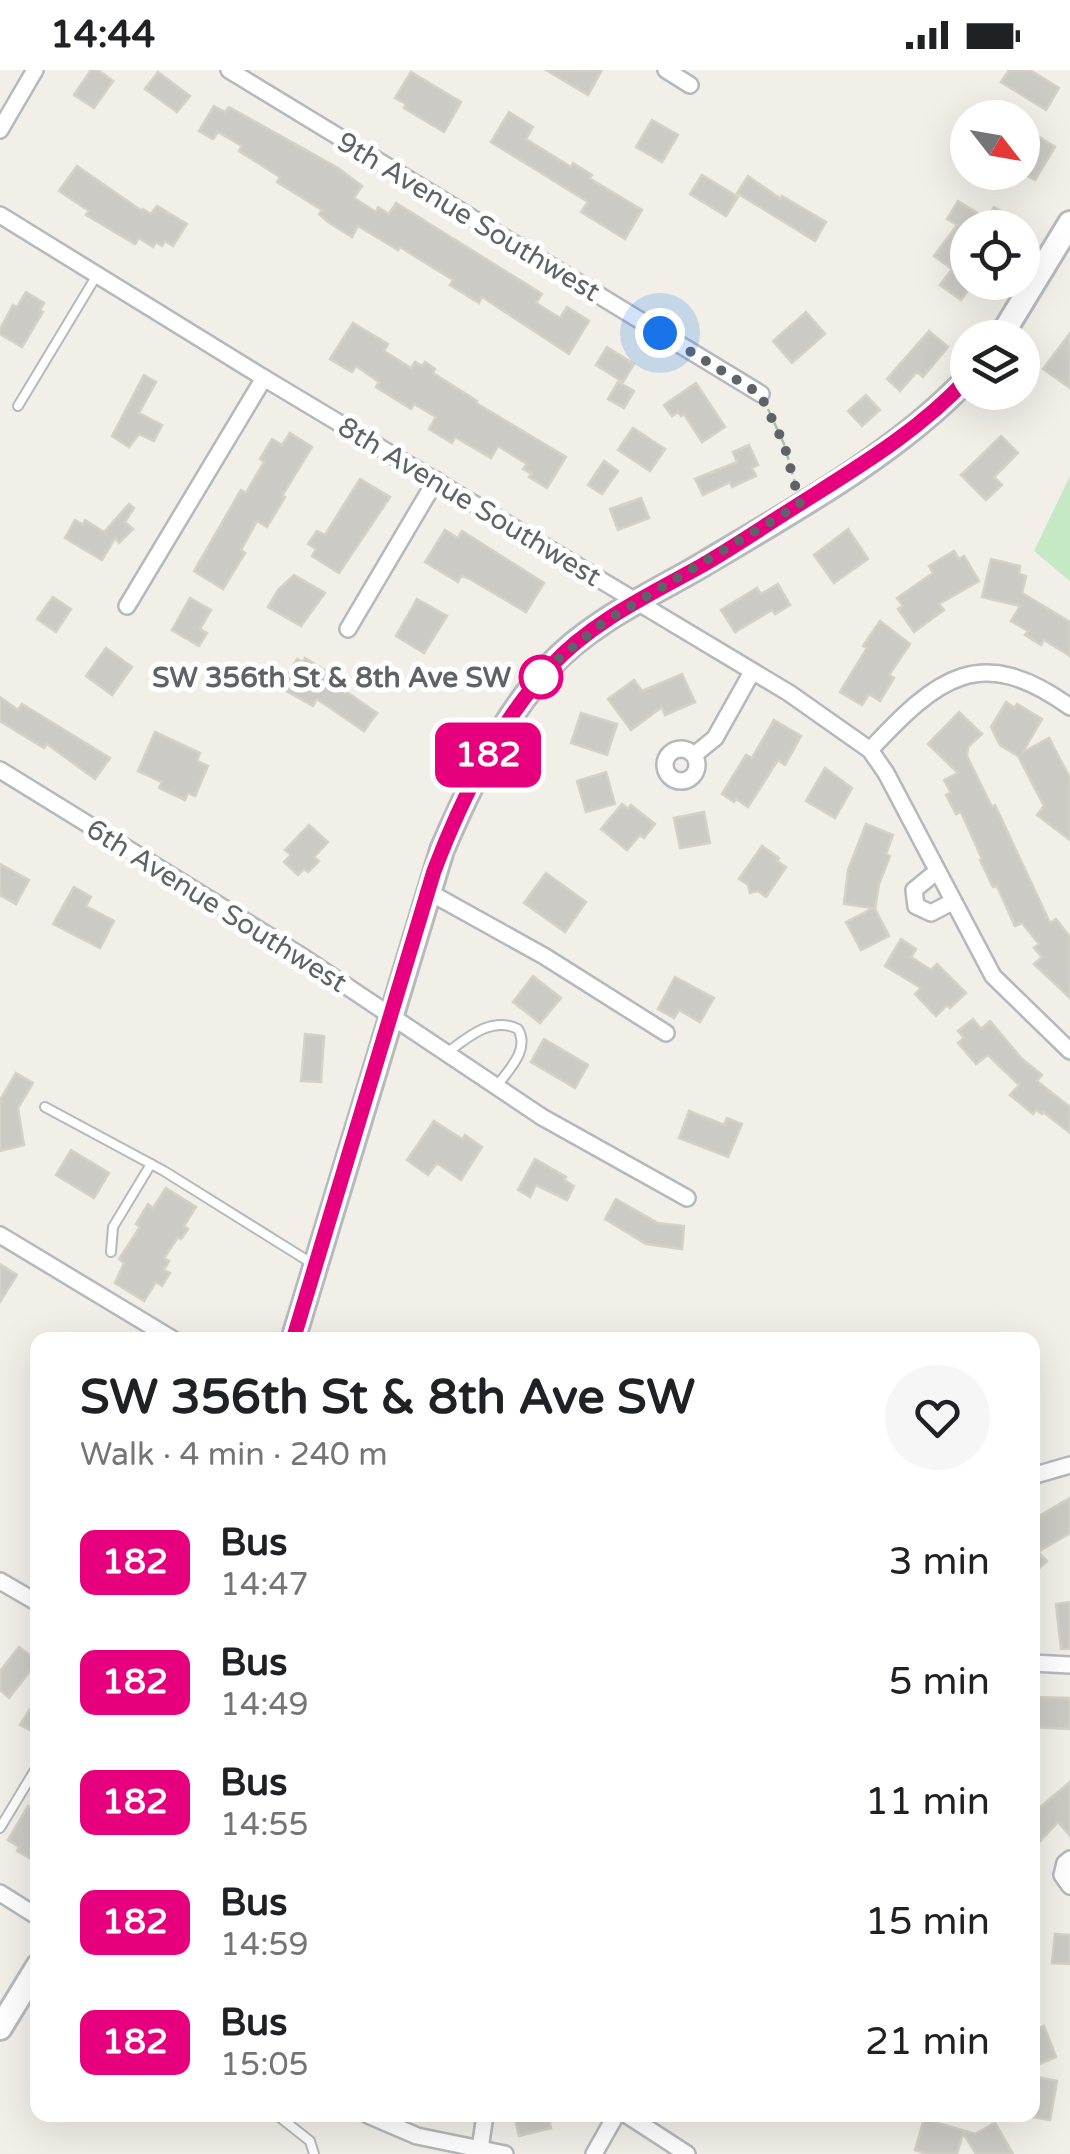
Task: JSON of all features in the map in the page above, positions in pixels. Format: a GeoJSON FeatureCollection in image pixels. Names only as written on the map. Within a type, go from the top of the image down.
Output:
{"type":"FeatureCollection","features":[{"type":"Feature","properties":{"kind":"main road"},"geometry":{"type":"LineString","coordinates":[[1011,320],[1070,223]]}},
{"type":"Feature","properties":{"kind":"main road"},"geometry":{"type":"LineString","coordinates":[[295,1332],[427,891],[460,808],[532,688],[552,664],[578,643],[637,602],[800,504],[915,427],[950,395]]}},
{"type":"Feature","properties":{"kind":"main road"},"geometry":{"type":"LineString","coordinates":[[0,2028],[30,1979]]}},
{"type":"Feature","properties":{"kind":"street"},"geometry":{"type":"LineString","coordinates":[[0,130],[35,70]]}},
{"type":"Feature","properties":{"kind":"street","name":"9th Avenue Southwest"},"geometry":{"type":"LineString","coordinates":[[228,70],[760,394]]}},
{"type":"Feature","properties":{"kind":"street"},"geometry":{"type":"LineString","coordinates":[[666,70],[690,85]]}},
{"type":"Feature","properties":{"kind":"street","name":"8th Avenue Southwest"},"geometry":{"type":"LineString","coordinates":[[0,215],[830,719],[870,750],[886,773],[993,976],[1070,1052]]}},
{"type":"Feature","properties":{"kind":"street"},"geometry":{"type":"LineString","coordinates":[[127,606],[264,378]]}},
{"type":"Feature","properties":{"kind":"street"},"geometry":{"type":"LineString","coordinates":[[348,629],[436,480]]}},
{"type":"Feature","properties":{"kind":"street"},"geometry":{"type":"LineString","coordinates":[[694,755],[715,738],[752,672]]}},
{"type":"Feature","properties":{"kind":"street"},"geometry":{"type":"LineString","coordinates":[[870,750],[919,701],[969,674],[996,672],[1021,679],[1070,708]]}},
{"type":"Feature","properties":{"kind":"street","name":"6th Avenue Southwest"},"geometry":{"type":"LineString","coordinates":[[0,770],[391,1014],[542,1117],[687,1198]]}},
{"type":"Feature","properties":{"kind":"street"},"geometry":{"type":"LineString","coordinates":[[936,872],[914,890],[916,906],[931,914],[952,902]]}},
{"type":"Feature","properties":{"kind":"street"},"geometry":{"type":"LineString","coordinates":[[427,891],[544,956],[666,1033]]}},
{"type":"Feature","properties":{"kind":"street"},"geometry":{"type":"LineString","coordinates":[[0,1235],[161,1332]]}},
{"type":"Feature","properties":{"kind":"street"},"geometry":{"type":"LineString","coordinates":[[1040,1474],[1070,1465]]}},
{"type":"Feature","properties":{"kind":"street"},"geometry":{"type":"LineString","coordinates":[[0,1581],[30,1599]]}},
{"type":"Feature","properties":{"kind":"street"},"geometry":{"type":"LineString","coordinates":[[1040,1664],[1070,1664]]}},
{"type":"Feature","properties":{"kind":"street"},"geometry":{"type":"LineString","coordinates":[[1070,1859],[1062,1875],[1070,1886]]}},
{"type":"Feature","properties":{"kind":"street"},"geometry":{"type":"LineString","coordinates":[[0,1894],[30,1912]]}},
{"type":"Feature","properties":{"kind":"street"},"geometry":{"type":"LineString","coordinates":[[385,2122],[418,2136],[506,2154]]}},
{"type":"Feature","properties":{"kind":"street"},"geometry":{"type":"LineString","coordinates":[[480,2149],[484,2122]]}},
{"type":"Feature","properties":{"kind":"street"},"geometry":{"type":"LineString","coordinates":[[594,2154],[612,2122]]}},
{"type":"Feature","properties":{"kind":"street"},"geometry":{"type":"LineString","coordinates":[[637,2122],[687,2154]]}},
{"type":"Feature","properties":{"kind":"lane"},"geometry":{"type":"LineString","coordinates":[[18,406],[97,275]]}},
{"type":"Feature","properties":{"kind":"lane"},"geometry":{"type":"LineString","coordinates":[[448,1052],[485,1028],[507,1025],[518,1029],[524,1043],[497,1086]]}},
{"type":"Feature","properties":{"kind":"lane"},"geometry":{"type":"LineString","coordinates":[[45,1108],[151,1164],[316,1265]]}},
{"type":"Feature","properties":{"kind":"lane"},"geometry":{"type":"LineString","coordinates":[[111,1252],[113,1227],[151,1164]]}},
{"type":"Feature","properties":{"kind":"lane"},"geometry":{"type":"LineString","coordinates":[[0,1828],[30,1778]]}},
{"type":"Feature","properties":{"kind":"lane"},"geometry":{"type":"LineString","coordinates":[[286,2122],[310,2141],[314,2154]]}},
{"type":"Feature","properties":{"kind":"path"},"geometry":{"type":"LineString","coordinates":[[760,394],[784,444],[800,504]]}},
{"type":"Feature","properties":{"kind":"green space"},"geometry":{"type":"Polygon","coordinates":[[[1070,476],[1070,581],[1034,551],[1070,476]]]}},
{"type":"Feature","properties":{"kind":"building"},"geometry":{"type":"Polygon","coordinates":[[[91,70],[98,70],[113,81],[94,108],[74,95],[91,70]]]}},
{"type":"Feature","properties":{"kind":"building"},"geometry":{"type":"Polygon","coordinates":[[[546,70],[602,70],[588,95],[546,70]]]}},
{"type":"Feature","properties":{"kind":"building"},"geometry":{"type":"Polygon","coordinates":[[[1009,70],[1030,70],[1059,88],[1046,110],[1040,106],[1040,100],[1030,100],[1001,82],[1009,70]]]}},
{"type":"Feature","properties":{"kind":"building"},"geometry":{"type":"Polygon","coordinates":[[[158,72],[190,96],[177,112],[145,89],[158,72]]]}},
{"type":"Feature","properties":{"kind":"building"},"geometry":{"type":"Polygon","coordinates":[[[411,72],[461,102],[444,132],[404,108],[406,104],[395,98],[411,72]]]}},
{"type":"Feature","properties":{"kind":"building"},"geometry":{"type":"Polygon","coordinates":[[[214,106],[225,112],[229,107],[338,168],[362,186],[354,198],[376,212],[378,207],[389,214],[396,203],[542,294],[536,303],[560,318],[567,307],[589,321],[569,354],[482,297],[479,303],[450,285],[453,280],[400,247],[398,250],[358,226],[352,237],[328,222],[319,214],[322,210],[277,182],[280,177],[239,151],[242,146],[218,132],[213,139],[199,131],[214,106]]]}},
{"type":"Feature","properties":{"kind":"building"},"geometry":{"type":"Polygon","coordinates":[[[509,112],[533,127],[526,139],[571,167],[573,163],[592,175],[589,178],[642,210],[625,239],[581,212],[588,202],[491,142],[509,112]]]}},
{"type":"Feature","properties":{"kind":"building"},"geometry":{"type":"Polygon","coordinates":[[[652,120],[678,135],[662,162],[636,147],[652,120]]]}},
{"type":"Feature","properties":{"kind":"building"},"geometry":{"type":"Polygon","coordinates":[[[1040,137],[1055,147],[1040,172],[1040,137]]]}},
{"type":"Feature","properties":{"kind":"building"},"geometry":{"type":"Polygon","coordinates":[[[77,166],[142,211],[151,214],[157,206],[187,224],[173,246],[165,241],[162,246],[156,242],[153,247],[139,238],[135,244],[86,215],[89,211],[59,191],[77,166]]]}},
{"type":"Feature","properties":{"kind":"building"},"geometry":{"type":"Polygon","coordinates":[[[702,175],[738,197],[726,216],[690,194],[702,175]]]}},
{"type":"Feature","properties":{"kind":"building"},"geometry":{"type":"Polygon","coordinates":[[[748,176],[781,199],[782,196],[826,222],[815,241],[737,193],[748,176]]]}},
{"type":"Feature","properties":{"kind":"building"},"geometry":{"type":"Polygon","coordinates":[[[958,201],[972,210],[952,210],[958,201]]]}},
{"type":"Feature","properties":{"kind":"building"},"geometry":{"type":"Polygon","coordinates":[[[950,234],[950,268],[934,256],[950,234]]]}},
{"type":"Feature","properties":{"kind":"building"},"geometry":{"type":"Polygon","coordinates":[[[950,272],[950,292],[940,285],[950,272]]]}},
{"type":"Feature","properties":{"kind":"building"},"geometry":{"type":"Polygon","coordinates":[[[26,292],[44,303],[40,310],[43,312],[22,347],[0,334],[0,329],[13,305],[17,307],[26,292]]]}},
{"type":"Feature","properties":{"kind":"building"},"geometry":{"type":"Polygon","coordinates":[[[806,312],[825,334],[792,363],[773,341],[806,312]]]}},
{"type":"Feature","properties":{"kind":"building"},"geometry":{"type":"Polygon","coordinates":[[[353,323],[388,344],[384,351],[411,368],[415,362],[422,366],[425,362],[435,369],[433,373],[476,403],[566,457],[547,488],[529,477],[532,474],[523,469],[527,464],[498,446],[491,458],[455,437],[452,443],[429,429],[436,417],[414,404],[411,409],[376,387],[379,382],[356,366],[352,372],[330,359],[353,323]]]}},
{"type":"Feature","properties":{"kind":"building"},"geometry":{"type":"Polygon","coordinates":[[[929,331],[948,347],[923,377],[917,372],[900,391],[887,379],[929,331]]]}},
{"type":"Feature","properties":{"kind":"building"},"geometry":{"type":"Polygon","coordinates":[[[1070,333],[1070,388],[1043,369],[1070,333]]]}},
{"type":"Feature","properties":{"kind":"building"},"geometry":{"type":"Polygon","coordinates":[[[607,347],[634,364],[623,382],[596,365],[607,347]]]}},
{"type":"Feature","properties":{"kind":"building"},"geometry":{"type":"Polygon","coordinates":[[[144,375],[156,382],[139,413],[162,425],[154,441],[139,434],[129,447],[112,436],[144,375]]]}},
{"type":"Feature","properties":{"kind":"building"},"geometry":{"type":"Polygon","coordinates":[[[618,382],[634,391],[624,408],[608,399],[618,382]]]}},
{"type":"Feature","properties":{"kind":"building"},"geometry":{"type":"Polygon","coordinates":[[[696,383],[725,427],[702,442],[684,414],[672,416],[664,405],[696,383]]]}},
{"type":"Feature","properties":{"kind":"building"},"geometry":{"type":"Polygon","coordinates":[[[866,395],[880,410],[862,426],[848,411],[866,395]]]}},
{"type":"Feature","properties":{"kind":"building"},"geometry":{"type":"Polygon","coordinates":[[[633,428],[665,449],[650,471],[618,450],[633,428]]]}},
{"type":"Feature","properties":{"kind":"building"},"geometry":{"type":"Polygon","coordinates":[[[290,433],[312,447],[267,527],[257,521],[241,550],[245,553],[223,589],[194,571],[241,490],[246,493],[272,439],[282,445],[290,433]]]}},
{"type":"Feature","properties":{"kind":"building"},"geometry":{"type":"Polygon","coordinates":[[[1001,436],[1018,453],[994,477],[1002,485],[986,500],[961,475],[1001,436]]]}},
{"type":"Feature","properties":{"kind":"building"},"geometry":{"type":"Polygon","coordinates":[[[749,445],[758,465],[752,468],[756,476],[732,487],[730,482],[703,495],[695,479],[737,462],[733,452],[749,445]]]}},
{"type":"Feature","properties":{"kind":"building"},"geometry":{"type":"Polygon","coordinates":[[[604,461],[618,471],[602,494],[588,485],[604,461]]]}},
{"type":"Feature","properties":{"kind":"building"},"geometry":{"type":"Polygon","coordinates":[[[360,479],[390,497],[339,573],[312,556],[316,549],[308,544],[317,531],[325,535],[360,479]]]}},
{"type":"Feature","properties":{"kind":"building"},"geometry":{"type":"Polygon","coordinates":[[[641,498],[649,518],[618,530],[610,509],[641,498]]]}},
{"type":"Feature","properties":{"kind":"building"},"geometry":{"type":"Polygon","coordinates":[[[129,504],[134,508],[125,522],[133,529],[119,543],[115,538],[102,560],[65,538],[75,520],[83,525],[85,520],[104,532],[129,504]]]}},
{"type":"Feature","properties":{"kind":"building"},"geometry":{"type":"Polygon","coordinates":[[[848,529],[868,559],[834,583],[814,555],[848,529]]]}},
{"type":"Feature","properties":{"kind":"building"},"geometry":{"type":"Polygon","coordinates":[[[445,530],[458,538],[462,531],[544,583],[526,612],[468,578],[461,576],[458,582],[425,562],[445,530]]]}},
{"type":"Feature","properties":{"kind":"building"},"geometry":{"type":"Polygon","coordinates":[[[954,551],[959,559],[964,556],[979,581],[939,604],[944,610],[914,632],[898,609],[903,606],[897,598],[933,573],[929,566],[954,551]]]}},
{"type":"Feature","properties":{"kind":"building"},"geometry":{"type":"Polygon","coordinates":[[[991,559],[1020,566],[1019,574],[1026,576],[1022,593],[1070,622],[1070,656],[1044,640],[1041,645],[1011,621],[1020,606],[982,597],[991,559]]]}},
{"type":"Feature","properties":{"kind":"building"},"geometry":{"type":"Polygon","coordinates":[[[294,575],[325,593],[301,626],[268,607],[294,575]]]}},
{"type":"Feature","properties":{"kind":"building"},"geometry":{"type":"Polygon","coordinates":[[[778,584],[790,605],[775,614],[772,610],[735,632],[721,610],[757,588],[761,594],[778,584]]]}},
{"type":"Feature","properties":{"kind":"building"},"geometry":{"type":"Polygon","coordinates":[[[53,597],[71,609],[56,632],[37,619],[53,597]]]}},
{"type":"Feature","properties":{"kind":"building"},"geometry":{"type":"Polygon","coordinates":[[[190,598],[211,610],[200,629],[207,633],[199,646],[172,630],[190,598]]]}},
{"type":"Feature","properties":{"kind":"building"},"geometry":{"type":"Polygon","coordinates":[[[417,599],[447,616],[424,653],[396,636],[417,599]]]}},
{"type":"Feature","properties":{"kind":"building"},"geometry":{"type":"Polygon","coordinates":[[[880,621],[910,644],[889,675],[894,678],[880,701],[869,694],[862,705],[840,692],[880,621]]]}},
{"type":"Feature","properties":{"kind":"building"},"geometry":{"type":"Polygon","coordinates":[[[106,648],[132,667],[112,695],[86,676],[106,648]]]}},
{"type":"Feature","properties":{"kind":"building"},"geometry":{"type":"Polygon","coordinates":[[[305,658],[331,674],[328,679],[377,713],[364,731],[317,699],[313,706],[281,688],[297,659],[303,662],[305,658]]]}},
{"type":"Feature","properties":{"kind":"building"},"geometry":{"type":"Polygon","coordinates":[[[682,674],[695,702],[665,715],[662,707],[631,730],[608,699],[634,680],[642,691],[682,674]]]}},
{"type":"Feature","properties":{"kind":"building"},"geometry":{"type":"Polygon","coordinates":[[[0,697],[18,710],[22,704],[110,758],[95,779],[47,744],[44,748],[0,721],[0,697]]]}},
{"type":"Feature","properties":{"kind":"building"},"geometry":{"type":"Polygon","coordinates":[[[1006,702],[1042,719],[1023,752],[1049,738],[1070,778],[1070,840],[1037,815],[1044,806],[1018,756],[1000,745],[991,727],[1006,702]]]}},
{"type":"Feature","properties":{"kind":"building"},"geometry":{"type":"Polygon","coordinates":[[[959,712],[982,734],[968,747],[967,756],[992,807],[995,805],[1050,923],[1056,919],[1070,937],[1070,998],[1034,964],[1042,957],[1034,948],[1039,944],[1022,923],[1015,926],[980,860],[961,812],[956,814],[946,795],[951,793],[944,780],[958,773],[928,744],[959,712]]]}},
{"type":"Feature","properties":{"kind":"building"},"geometry":{"type":"Polygon","coordinates":[[[581,713],[617,724],[607,755],[571,743],[581,713]]]}},
{"type":"Feature","properties":{"kind":"building"},"geometry":{"type":"Polygon","coordinates":[[[774,720],[801,736],[785,765],[778,760],[748,807],[736,799],[734,802],[722,794],[746,755],[752,758],[774,720]]]}},
{"type":"Feature","properties":{"kind":"building"},"geometry":{"type":"Polygon","coordinates":[[[155,732],[200,753],[197,761],[208,766],[195,796],[188,793],[185,800],[159,788],[162,782],[138,771],[155,732]]]}},
{"type":"Feature","properties":{"kind":"building"},"geometry":{"type":"Polygon","coordinates":[[[825,768],[852,788],[835,818],[806,801],[825,768]]]}},
{"type":"Feature","properties":{"kind":"building"},"geometry":{"type":"Polygon","coordinates":[[[606,772],[615,804],[586,812],[577,781],[606,772]]]}},
{"type":"Feature","properties":{"kind":"building"},"geometry":{"type":"Polygon","coordinates":[[[622,804],[628,809],[631,805],[655,824],[627,850],[601,829],[622,804]]]}},
{"type":"Feature","properties":{"kind":"building"},"geometry":{"type":"Polygon","coordinates":[[[704,812],[710,843],[680,848],[674,818],[704,812]]]}},
{"type":"Feature","properties":{"kind":"building"},"geometry":{"type":"Polygon","coordinates":[[[866,824],[893,835],[875,909],[889,936],[861,950],[846,922],[873,908],[844,904],[848,870],[866,824]]]}},
{"type":"Feature","properties":{"kind":"building"},"geometry":{"type":"Polygon","coordinates":[[[309,825],[328,842],[314,857],[319,861],[308,872],[304,869],[298,875],[284,862],[291,855],[285,850],[309,825]]]}},
{"type":"Feature","properties":{"kind":"building"},"geometry":{"type":"Polygon","coordinates":[[[762,846],[786,867],[766,897],[758,891],[750,893],[748,885],[739,879],[762,846]]]}},
{"type":"Feature","properties":{"kind":"building"},"geometry":{"type":"Polygon","coordinates":[[[0,864],[29,880],[16,904],[0,895],[0,864]]]}},
{"type":"Feature","properties":{"kind":"building"},"geometry":{"type":"Polygon","coordinates":[[[546,873],[586,902],[565,932],[524,903],[546,873]]]}},
{"type":"Feature","properties":{"kind":"building"},"geometry":{"type":"Polygon","coordinates":[[[74,887],[91,897],[86,906],[114,921],[100,948],[53,924],[74,887]]]}},
{"type":"Feature","properties":{"kind":"building"},"geometry":{"type":"Polygon","coordinates":[[[901,939],[916,949],[911,957],[931,970],[937,964],[966,993],[950,1008],[947,1005],[936,1016],[915,994],[921,988],[885,966],[901,939]]]}},
{"type":"Feature","properties":{"kind":"building"},"geometry":{"type":"Polygon","coordinates":[[[533,976],[561,998],[540,1023],[513,1002],[533,976]]]}},
{"type":"Feature","properties":{"kind":"building"},"geometry":{"type":"Polygon","coordinates":[[[675,977],[714,998],[700,1022],[679,1010],[674,1018],[658,1009],[675,977]]]}},
{"type":"Feature","properties":{"kind":"building"},"geometry":{"type":"Polygon","coordinates":[[[973,1019],[981,1029],[990,1021],[1022,1059],[1042,1075],[1037,1081],[1070,1107],[1070,1133],[1043,1112],[1036,1110],[1033,1114],[1010,1095],[1019,1085],[988,1055],[976,1064],[958,1043],[964,1038],[958,1031],[973,1019]]]}},
{"type":"Feature","properties":{"kind":"building"},"geometry":{"type":"Polygon","coordinates":[[[305,1034],[324,1036],[321,1082],[301,1081],[305,1034]]]}},
{"type":"Feature","properties":{"kind":"building"},"geometry":{"type":"Polygon","coordinates":[[[544,1039],[588,1065],[575,1088],[531,1062],[544,1039]]]}},
{"type":"Feature","properties":{"kind":"building"},"geometry":{"type":"Polygon","coordinates":[[[16,1073],[33,1083],[18,1108],[24,1145],[0,1151],[0,1100],[16,1073]]]}},
{"type":"Feature","properties":{"kind":"building"},"geometry":{"type":"Polygon","coordinates":[[[689,1111],[724,1125],[727,1118],[742,1124],[728,1157],[679,1138],[689,1111]]]}},
{"type":"Feature","properties":{"kind":"building"},"geometry":{"type":"Polygon","coordinates":[[[434,1121],[482,1147],[461,1180],[437,1163],[428,1175],[407,1160],[434,1121]]]}},
{"type":"Feature","properties":{"kind":"building"},"geometry":{"type":"Polygon","coordinates":[[[71,1150],[109,1173],[94,1198],[56,1175],[71,1150]]]}},
{"type":"Feature","properties":{"kind":"building"},"geometry":{"type":"Polygon","coordinates":[[[535,1159],[574,1186],[567,1200],[536,1185],[530,1197],[518,1190],[535,1159]]]}},
{"type":"Feature","properties":{"kind":"building"},"geometry":{"type":"Polygon","coordinates":[[[166,1188],[196,1207],[184,1226],[188,1229],[164,1258],[169,1261],[164,1270],[170,1273],[162,1286],[156,1282],[144,1301],[115,1283],[124,1263],[119,1259],[140,1227],[136,1224],[148,1204],[153,1208],[166,1188]]]}},
{"type":"Feature","properties":{"kind":"building"},"geometry":{"type":"Polygon","coordinates":[[[616,1199],[658,1223],[684,1226],[682,1249],[646,1244],[605,1219],[616,1199]]]}},
{"type":"Feature","properties":{"kind":"building"},"geometry":{"type":"Polygon","coordinates":[[[0,1264],[17,1275],[0,1302],[0,1264]]]}},
{"type":"Feature","properties":{"kind":"building"},"geometry":{"type":"Polygon","coordinates":[[[1070,1498],[1070,1533],[1040,1551],[1040,1515],[1070,1498]]]}},
{"type":"Feature","properties":{"kind":"building"},"geometry":{"type":"Polygon","coordinates":[[[1070,1602],[1070,1649],[1061,1649],[1056,1604],[1070,1602]]]}},
{"type":"Feature","properties":{"kind":"building"},"geometry":{"type":"Polygon","coordinates":[[[19,1647],[30,1655],[30,1671],[9,1698],[0,1690],[0,1671],[19,1647]]]}},
{"type":"Feature","properties":{"kind":"building"},"geometry":{"type":"Polygon","coordinates":[[[1040,1697],[1070,1698],[1070,1729],[1040,1727],[1040,1697]]]}},
{"type":"Feature","properties":{"kind":"building"},"geometry":{"type":"Polygon","coordinates":[[[30,1709],[30,1730],[20,1725],[30,1709]]]}},
{"type":"Feature","properties":{"kind":"building"},"geometry":{"type":"Polygon","coordinates":[[[1070,1782],[1070,1836],[1058,1822],[1040,1841],[1040,1807],[1070,1782]]]}},
{"type":"Feature","properties":{"kind":"building"},"geometry":{"type":"Polygon","coordinates":[[[28,1806],[30,1807],[30,1858],[8,1840],[28,1806]]]}},
{"type":"Feature","properties":{"kind":"building"},"geometry":{"type":"Polygon","coordinates":[[[1055,1934],[1070,1935],[1070,1964],[1052,1963],[1055,1934]]]}},
{"type":"Feature","properties":{"kind":"building"},"geometry":{"type":"Polygon","coordinates":[[[1044,2026],[1056,2057],[1040,2064],[1040,2028],[1044,2026]]]}},
{"type":"Feature","properties":{"kind":"building"},"geometry":{"type":"Polygon","coordinates":[[[1040,2078],[1057,2081],[1050,2120],[1040,2118],[1040,2078]]]}},
{"type":"Feature","properties":{"kind":"building"},"geometry":{"type":"Polygon","coordinates":[[[516,2122],[550,2122],[551,2128],[519,2136],[516,2122]]]}},
{"type":"Feature","properties":{"kind":"building"},"geometry":{"type":"Polygon","coordinates":[[[923,2122],[975,2134],[995,2123],[1013,2154],[976,2154],[963,2133],[957,2154],[915,2150],[923,2122]]]}},
{"type":"Feature","properties":{"kind":"bus line","name":"182"},"geometry":{"type":"LineString","coordinates":[[295,1332],[434,871],[460,808],[532,688],[552,664],[604,622],[851,472],[950,398]]}},
{"type":"Feature","properties":{"kind":"place","name":"SW 356th St & 8th Ave SW"},"geometry":{"type":"Point","coordinates":[541,677]}},
{"type":"Feature","properties":{"kind":"route"},"geometry":{"type":"LineString","coordinates":[[541,677],[532,688],[552,664],[604,622],[800,504],[784,444],[760,394],[660,333]]}}]}
